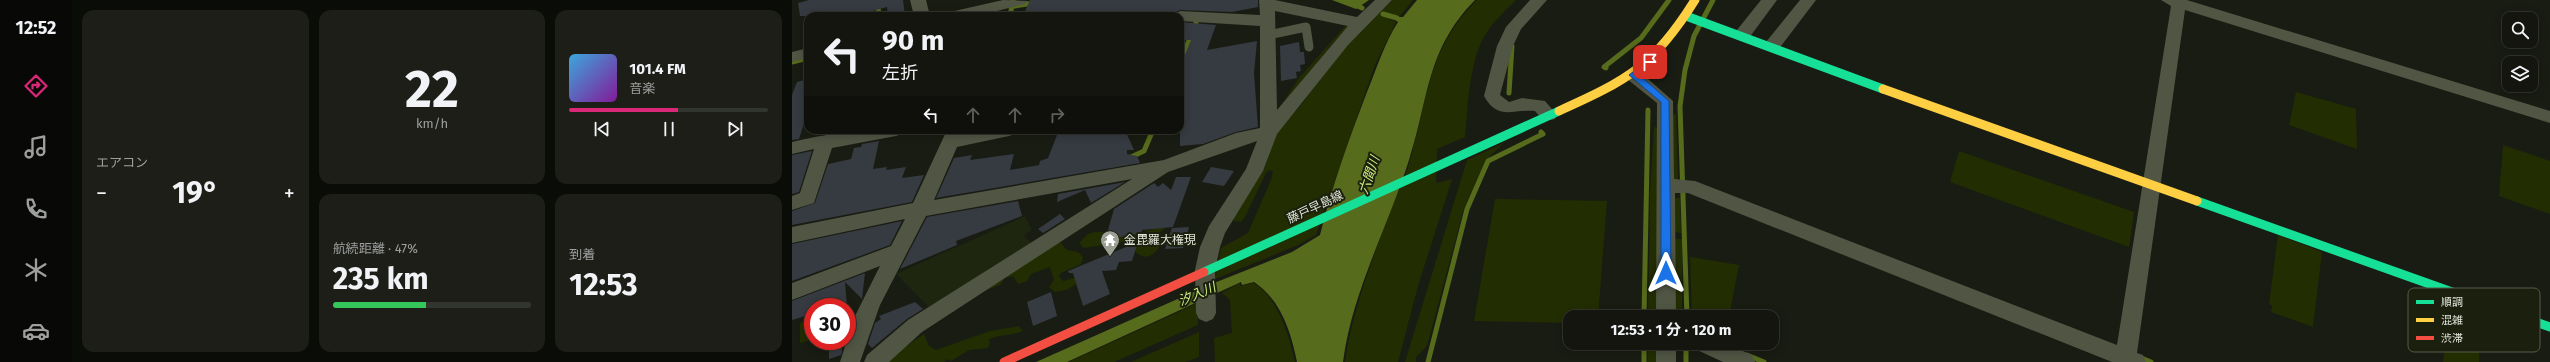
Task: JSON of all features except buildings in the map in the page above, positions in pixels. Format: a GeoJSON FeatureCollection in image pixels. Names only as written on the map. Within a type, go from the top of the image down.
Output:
{"type":"FeatureCollection","features":[{"type":"Feature","properties":{"kind":"street"},"geometry":{"type":"LineString","coordinates":[[918,0],[921,12]]}},
{"type":"Feature","properties":{"kind":"street"},"geometry":{"type":"LineString","coordinates":[[1206,313],[1210,247],[1216,231],[1254,171],[1270,132],[1359,23],[1384,0]]}},
{"type":"Feature","properties":{"kind":"street"},"geometry":{"type":"LineString","coordinates":[[1539,0],[1514,27],[1506,46],[1492,96],[1497,103],[1508,108],[1522,104],[1538,105],[1549,115]]}},
{"type":"Feature","properties":{"kind":"street","name":"藤戸早島線"},"geometry":{"type":"LineString","coordinates":[[1004,362],[1208,272],[1464,152],[1549,115],[1633,75],[1661,52],[1674,38],[1690,18],[1695,0]]}},
{"type":"Feature","properties":{"kind":"street"},"geometry":{"type":"LineString","coordinates":[[1743,34],[1769,0]]}},
{"type":"Feature","properties":{"kind":"street"},"geometry":{"type":"LineString","coordinates":[[1773,45],[1808,0]]}},
{"type":"Feature","properties":{"kind":"street"},"geometry":{"type":"LineString","coordinates":[[1677,186],[2125,356],[2176,1],[2550,117]]}},
{"type":"Feature","properties":{"kind":"street"},"geometry":{"type":"LineString","coordinates":[[976,12],[1018,4]]}},
{"type":"Feature","properties":{"kind":"street"},"geometry":{"type":"LineString","coordinates":[[1184,16],[1267,15],[1359,23]]}},
{"type":"Feature","properties":{"kind":"street"},"geometry":{"type":"LineString","coordinates":[[1267,15],[1270,132]]}},
{"type":"Feature","properties":{"kind":"street"},"geometry":{"type":"LineString","coordinates":[[1690,18],[1743,34],[2150,180],[2444,288]]}},
{"type":"Feature","properties":{"kind":"street"},"geometry":{"type":"LineString","coordinates":[[792,57],[804,54]]}},
{"type":"Feature","properties":{"kind":"street"},"geometry":{"type":"LineString","coordinates":[[1633,75],[1665,101],[1677,186],[1667,310]]}},
{"type":"Feature","properties":{"kind":"street"},"geometry":{"type":"LineString","coordinates":[[792,235],[806,230],[1166,166],[1242,138],[1270,132]]}},
{"type":"Feature","properties":{"kind":"street"},"geometry":{"type":"LineString","coordinates":[[792,148],[828,138],[862,134]]}},
{"type":"Feature","properties":{"kind":"street"},"geometry":{"type":"LineString","coordinates":[[849,362],[863,319],[879,282],[898,251],[954,136],[972,134]]}},
{"type":"Feature","properties":{"kind":"street"},"geometry":{"type":"LineString","coordinates":[[792,203],[808,198],[828,138]]}},
{"type":"Feature","properties":{"kind":"street"},"geometry":{"type":"LineString","coordinates":[[874,362],[915,326],[1166,166]]}},
{"type":"Feature","properties":{"kind":"street"},"geometry":{"type":"LineString","coordinates":[[792,292],[898,251]]}},
{"type":"Feature","properties":{"kind":"street"},"geometry":{"type":"LineString","coordinates":[[2540,323],[2550,327]]}},
{"type":"Feature","properties":{"kind":"street"},"geometry":{"type":"LineString","coordinates":[[1666,350],[1666,362]]}},
{"type":"Feature","properties":{"kind":"street"},"geometry":{"type":"LineString","coordinates":[[1718,350],[1745,362]]}},
{"type":"Feature","properties":{"kind":"lane"},"geometry":{"type":"LineString","coordinates":[[1267,15],[1306,28],[1309,47]]}},
{"type":"Feature","properties":{"kind":"shaded area"},"geometry":{"type":"Polygon","coordinates":[[[1393,0],[1413,0],[1400,16],[1389,14],[1385,17],[1396,22],[1375,65],[1316,235],[1298,245],[1215,279],[1221,248],[1248,233],[1271,180],[1273,172],[1270,170],[1266,173],[1245,217],[1241,222],[1234,221],[1233,218],[1265,167],[1277,130],[1298,109],[1354,35],[1393,0]]]}},
{"type":"Feature","properties":{"kind":"shaded area"},"geometry":{"type":"Polygon","coordinates":[[[1477,0],[1516,0],[1487,32],[1476,55],[1470,83],[1465,137],[1437,149],[1436,183],[1452,179],[1418,286],[1398,362],[1345,362],[1352,327],[1368,271],[1408,167],[1426,95],[1439,55],[1448,37],[1461,18],[1477,0]]]}},
{"type":"Feature","properties":{"kind":"shaded area"},"geometry":{"type":"Polygon","coordinates":[[[1348,23],[1351,25],[1332,44],[1280,107],[1299,78],[1348,23]]]}},
{"type":"Feature","properties":{"kind":"shaded area"},"geometry":{"type":"Polygon","coordinates":[[[2296,92],[2356,109],[2357,149],[2289,125],[2296,92]]]}},
{"type":"Feature","properties":{"kind":"shaded area"},"geometry":{"type":"Polygon","coordinates":[[[1676,114],[1678,182],[1674,182],[1671,115],[1676,114]]]}},
{"type":"Feature","properties":{"kind":"shaded area"},"geometry":{"type":"Polygon","coordinates":[[[1654,127],[1660,128],[1659,310],[1648,310],[1650,193],[1654,127]]]}},
{"type":"Feature","properties":{"kind":"shaded area"},"geometry":{"type":"Polygon","coordinates":[[[1504,143],[1486,160],[1464,208],[1427,346],[1416,357],[1416,362],[1405,362],[1467,160],[1504,143]]]}},
{"type":"Feature","properties":{"kind":"shaded area"},"geometry":{"type":"Polygon","coordinates":[[[2503,145],[2550,161],[2550,214],[2499,196],[2503,145]]]}},
{"type":"Feature","properties":{"kind":"shaded area"},"geometry":{"type":"Polygon","coordinates":[[[1959,151],[2134,212],[2129,247],[1950,182],[1959,151]]]}},
{"type":"Feature","properties":{"kind":"shaded area"},"geometry":{"type":"Polygon","coordinates":[[[1674,198],[1680,198],[1681,233],[1675,232],[1674,198]]]}},
{"type":"Feature","properties":{"kind":"shaded area"},"geometry":{"type":"Polygon","coordinates":[[[1495,199],[1607,201],[1599,310],[1563,310],[1563,323],[1474,321],[1495,199]]]}},
{"type":"Feature","properties":{"kind":"shaded area"},"geometry":{"type":"Polygon","coordinates":[[[1025,216],[1032,230],[1024,235],[1034,246],[932,310],[896,274],[1025,216]]]}},
{"type":"Feature","properties":{"kind":"shaded area"},"geometry":{"type":"Polygon","coordinates":[[[1168,224],[1160,233],[1163,237],[1156,252],[1148,256],[1143,256],[1134,250],[1128,250],[1128,245],[1123,242],[1084,248],[1079,243],[1088,234],[1095,232],[1141,233],[1168,224]]]}},
{"type":"Feature","properties":{"kind":"shaded area"},"geometry":{"type":"Polygon","coordinates":[[[2278,235],[2322,252],[2313,327],[2271,312],[2272,306],[2269,304],[2278,235]]]}},
{"type":"Feature","properties":{"kind":"shaded area"},"geometry":{"type":"Polygon","coordinates":[[[1673,239],[1682,239],[1682,310],[1670,310],[1673,239]]]}},
{"type":"Feature","properties":{"kind":"shaded area"},"geometry":{"type":"Polygon","coordinates":[[[1060,242],[1067,250],[1078,252],[1083,257],[1081,264],[1061,273],[1059,277],[1063,281],[1078,277],[1078,283],[1066,290],[1055,292],[1049,287],[1054,280],[1050,267],[1031,274],[1027,281],[1018,284],[1013,276],[1005,278],[1000,285],[989,289],[982,285],[1060,242]]]}},
{"type":"Feature","properties":{"kind":"shaded area"},"geometry":{"type":"Polygon","coordinates":[[[1690,257],[1739,265],[1730,310],[1692,310],[1690,257]]]}},
{"type":"Feature","properties":{"kind":"shaded area"},"geometry":{"type":"Polygon","coordinates":[[[1239,283],[1241,286],[1253,283],[1269,297],[1276,307],[1286,330],[1295,362],[1215,362],[1214,338],[1232,333],[1230,300],[1222,293],[1239,283]]]}},
{"type":"Feature","properties":{"kind":"shaded area"},"geometry":{"type":"Polygon","coordinates":[[[1198,303],[1198,325],[1114,362],[1069,362],[1198,303]]]}},
{"type":"Feature","properties":{"kind":"shaded area"},"geometry":{"type":"Polygon","coordinates":[[[804,322],[804,342],[800,343],[800,323],[804,322]]]}},
{"type":"Feature","properties":{"kind":"shaded area"},"geometry":{"type":"Polygon","coordinates":[[[1019,326],[1023,331],[992,338],[988,340],[990,342],[988,348],[969,350],[951,361],[946,359],[944,362],[889,362],[899,351],[924,334],[929,346],[936,350],[990,331],[1019,326]]]}},
{"type":"Feature","properties":{"kind":"shaded area"},"geometry":{"type":"Polygon","coordinates":[[[1199,332],[1199,357],[1185,362],[1131,362],[1199,332]]]}},
{"type":"Feature","properties":{"kind":"shaded area"},"geometry":{"type":"Polygon","coordinates":[[[1648,350],[1658,350],[1658,362],[1647,362],[1648,350]]]}},
{"type":"Feature","properties":{"kind":"shaded area"},"geometry":{"type":"Polygon","coordinates":[[[2444,352],[2479,352],[2479,362],[2443,362],[2444,352]]]}},
{"type":"Feature","properties":{"kind":"water"},"geometry":{"type":"Polygon","coordinates":[[[1332,0],[1369,0],[1356,9],[1332,0]]]}},
{"type":"Feature","properties":{"kind":"water"},"geometry":{"type":"Polygon","coordinates":[[[1417,0],[1475,0],[1459,19],[1447,37],[1438,56],[1431,76],[1416,137],[1401,185],[1362,285],[1354,310],[1343,362],[1297,362],[1292,339],[1278,307],[1263,289],[1254,282],[1242,285],[1241,282],[1067,362],[1036,362],[1209,285],[1292,252],[1320,235],[1335,181],[1354,127],[1385,47],[1398,22],[1392,17],[1403,17],[1417,0]]]}},
{"type":"Feature","properties":{"kind":"waterway"},"geometry":{"type":"LineString","coordinates":[[877,0],[878,12]]}},
{"type":"Feature","properties":{"kind":"waterway"},"geometry":{"type":"LineString","coordinates":[[1011,12],[1013,0]]}},
{"type":"Feature","properties":{"kind":"waterway"},"geometry":{"type":"LineString","coordinates":[[1345,0],[1362,8]]}},
{"type":"Feature","properties":{"kind":"waterway"},"geometry":{"type":"LineString","coordinates":[[1606,68],[1604,67],[1641,38],[1669,0]]}},
{"type":"Feature","properties":{"kind":"waterway"},"geometry":{"type":"LineString","coordinates":[[1687,310],[1680,106],[1685,70],[1694,36],[1713,0]]}},
{"type":"Feature","properties":{"kind":"waterway"},"geometry":{"type":"LineString","coordinates":[[1015,6],[1034,3]]}},
{"type":"Feature","properties":{"kind":"waterway"},"geometry":{"type":"LineString","coordinates":[[1383,14],[1397,18]]}},
{"type":"Feature","properties":{"kind":"waterway"},"geometry":{"type":"LineString","coordinates":[[1184,53],[1196,23]]}},
{"type":"Feature","properties":{"kind":"waterway"},"geometry":{"type":"LineString","coordinates":[[1509,93],[1512,46]]}},
{"type":"Feature","properties":{"kind":"waterway"},"geometry":{"type":"LineString","coordinates":[[792,62],[804,59]]}},
{"type":"Feature","properties":{"kind":"waterway"},"geometry":{"type":"LineString","coordinates":[[1644,310],[1648,110]]}},
{"type":"Feature","properties":{"kind":"waterway"},"geometry":{"type":"LineString","coordinates":[[1428,362],[1467,209],[1488,161],[1543,134],[1541,132]]}},
{"type":"Feature","properties":{"kind":"waterway"},"geometry":{"type":"LineString","coordinates":[[1129,158],[1144,151],[1151,134]]}},
{"type":"Feature","properties":{"kind":"waterway"},"geometry":{"type":"LineString","coordinates":[[1644,350],[1644,362]]}},
{"type":"Feature","properties":{"kind":"waterway"},"geometry":{"type":"LineString","coordinates":[[1686,350],[1686,362]]}},
{"type":"Feature","properties":{"kind":"waterway"},"geometry":{"type":"LineString","coordinates":[[1747,355],[1764,362]]}},
{"type":"Feature","properties":{"kind":"waterway"},"geometry":{"type":"LineString","coordinates":[[2139,357],[2151,362]]}},
{"type":"Feature","properties":{"kind":"traffic: fast"},"geometry":{"type":"LineString","coordinates":[[1686,16],[1883,89]]}},
{"type":"Feature","properties":{"kind":"traffic: fast"},"geometry":{"type":"LineString","coordinates":[[1204,272],[1559,111]]}},
{"type":"Feature","properties":{"kind":"traffic: fast"},"geometry":{"type":"LineString","coordinates":[[2197,201],[2441,288]]}},
{"type":"Feature","properties":{"kind":"traffic: fast"},"geometry":{"type":"LineString","coordinates":[[2540,323],[2550,327]]}},
{"type":"Feature","properties":{"kind":"traffic: slow"},"geometry":{"type":"LineString","coordinates":[[1559,111],[1605,90],[1639,70],[1667,42],[1681,24],[1695,0]]}},
{"type":"Feature","properties":{"kind":"traffic: slow"},"geometry":{"type":"LineString","coordinates":[[1883,89],[2197,201]]}},
{"type":"Feature","properties":{"kind":"traffic: jam"},"geometry":{"type":"LineString","coordinates":[[1004,362],[1204,272]]}},
{"type":"Feature","properties":{"kind":"place","name":"金毘羅大権現"},"geometry":{"type":"Point","coordinates":[1110,257]}},
{"type":"Feature","properties":{"kind":"route"},"geometry":{"type":"LineString","coordinates":[[1650,62],[1633,75],[1665,101],[1667,186],[1666,273]]}},
{"type":"Feature","properties":{"kind":"water label","name":"六間川"},"geometry":{"type":"Point","coordinates":[1369,175]}},
{"type":"Feature","properties":{"kind":"water label","name":"汐入川"},"geometry":{"type":"Point","coordinates":[1197,294]}}]}
